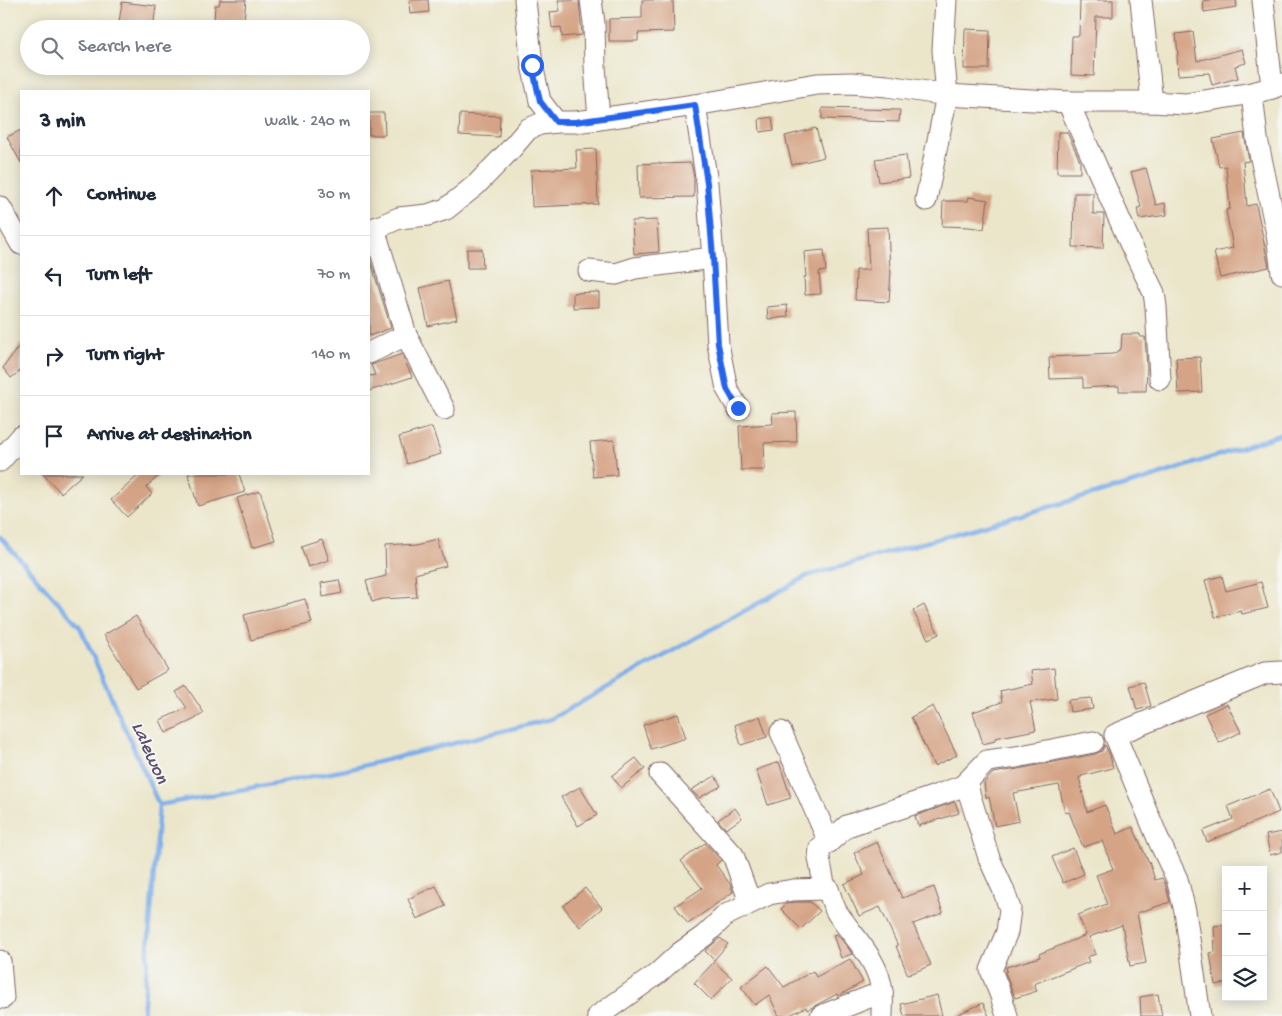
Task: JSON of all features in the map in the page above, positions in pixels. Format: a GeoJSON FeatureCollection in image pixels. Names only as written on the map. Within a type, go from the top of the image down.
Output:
{"type":"FeatureCollection","features":[{"type":"Feature","properties":{"kind":"street"},"geometry":{"type":"LineString","coordinates":[[525,0],[532,65],[540,101],[556,122]]}},
{"type":"Feature","properties":{"kind":"street"},"geometry":{"type":"LineString","coordinates":[[591,0],[599,119]]}},
{"type":"Feature","properties":{"kind":"street"},"geometry":{"type":"LineString","coordinates":[[926,200],[947,95],[944,50],[946,0]]}},
{"type":"Feature","properties":{"kind":"street"},"geometry":{"type":"LineString","coordinates":[[1141,0],[1152,102]]}},
{"type":"Feature","properties":{"kind":"street"},"geometry":{"type":"LineString","coordinates":[[1263,0],[1268,88],[1257,139],[1280,234],[1282,274]]}},
{"type":"Feature","properties":{"kind":"street"},"geometry":{"type":"LineString","coordinates":[[444,409],[406,335],[372,230],[399,218],[428,215],[446,208],[476,185],[511,150],[528,129],[540,124],[599,119],[817,84],[851,83],[947,95],[1068,102],[1186,104],[1268,88]]}},
{"type":"Feature","properties":{"kind":"street"},"geometry":{"type":"LineString","coordinates":[[1068,102],[1154,293],[1160,379]]}},
{"type":"Feature","properties":{"kind":"street"},"geometry":{"type":"LineString","coordinates":[[695,105],[707,183],[718,344],[727,389],[738,408]]}},
{"type":"Feature","properties":{"kind":"street"},"geometry":{"type":"LineString","coordinates":[[0,207],[20,242]]}},
{"type":"Feature","properties":{"kind":"street"},"geometry":{"type":"LineString","coordinates":[[589,271],[616,274],[634,268],[713,258]]}},
{"type":"Feature","properties":{"kind":"street"},"geometry":{"type":"LineString","coordinates":[[370,353],[406,335]]}},
{"type":"Feature","properties":{"kind":"street"},"geometry":{"type":"LineString","coordinates":[[0,461],[20,438]]}},
{"type":"Feature","properties":{"kind":"street"},"geometry":{"type":"LineString","coordinates":[[1200,1016],[1185,911],[1178,879],[1159,841],[1115,735],[1264,673],[1282,672]]}},
{"type":"Feature","properties":{"kind":"street"},"geometry":{"type":"LineString","coordinates":[[780,732],[829,842]]}},
{"type":"Feature","properties":{"kind":"street"},"geometry":{"type":"LineString","coordinates":[[962,786],[987,761],[1093,742]]}},
{"type":"Feature","properties":{"kind":"street"},"geometry":{"type":"LineString","coordinates":[[660,774],[733,855],[750,902]]}},
{"type":"Feature","properties":{"kind":"street"},"geometry":{"type":"LineString","coordinates":[[825,889],[819,858],[820,848],[847,826],[928,799],[966,783],[988,858],[1010,909],[1007,932],[991,970],[1007,1016]]}},
{"type":"Feature","properties":{"kind":"street"},"geometry":{"type":"LineString","coordinates":[[598,1016],[657,974],[680,953],[704,936],[726,915],[769,894],[793,890],[825,889],[828,889],[837,913],[859,941],[878,973],[882,992],[882,1016]]}},
{"type":"Feature","properties":{"kind":"street"},"geometry":{"type":"LineString","coordinates":[[0,960],[3,998]]}},
{"type":"Feature","properties":{"kind":"street"},"geometry":{"type":"LineString","coordinates":[[821,1016],[882,992]]}},
{"type":"Feature","properties":{"kind":"building"},"geometry":{"type":"Polygon","coordinates":[[[220,0],[246,0],[244,20],[214,20],[215,5],[219,5],[220,0]]]}},
{"type":"Feature","properties":{"kind":"building"},"geometry":{"type":"Polygon","coordinates":[[[409,0],[428,0],[429,12],[410,14],[409,0]]]}},
{"type":"Feature","properties":{"kind":"building"},"geometry":{"type":"Polygon","coordinates":[[[558,0],[579,0],[582,35],[562,37],[561,27],[552,28],[550,12],[560,11],[558,0]]]}},
{"type":"Feature","properties":{"kind":"building"},"geometry":{"type":"Polygon","coordinates":[[[642,0],[673,0],[674,32],[638,33],[638,41],[609,41],[609,19],[642,18],[642,0]]]}},
{"type":"Feature","properties":{"kind":"building"},"geometry":{"type":"Polygon","coordinates":[[[1080,0],[1113,0],[1113,17],[1096,17],[1094,76],[1071,75],[1072,36],[1079,36],[1080,0]]]}},
{"type":"Feature","properties":{"kind":"building"},"geometry":{"type":"Polygon","coordinates":[[[1236,0],[1237,7],[1204,12],[1203,1],[1236,0]]]}},
{"type":"Feature","properties":{"kind":"building"},"geometry":{"type":"Polygon","coordinates":[[[122,2],[156,6],[154,20],[119,20],[122,2]]]}},
{"type":"Feature","properties":{"kind":"building"},"geometry":{"type":"Polygon","coordinates":[[[965,29],[990,30],[989,69],[964,69],[965,29]]]}},
{"type":"Feature","properties":{"kind":"building"},"geometry":{"type":"Polygon","coordinates":[[[1193,32],[1197,61],[1242,49],[1246,63],[1235,66],[1238,78],[1212,85],[1209,73],[1178,75],[1176,34],[1193,32]]]}},
{"type":"Feature","properties":{"kind":"building"},"geometry":{"type":"Polygon","coordinates":[[[822,108],[900,110],[899,122],[822,119],[822,108]]]}},
{"type":"Feature","properties":{"kind":"building"},"geometry":{"type":"Polygon","coordinates":[[[370,113],[384,113],[385,135],[370,135],[370,113]]]}},
{"type":"Feature","properties":{"kind":"building"},"geometry":{"type":"Polygon","coordinates":[[[460,114],[500,116],[499,137],[459,135],[460,114]]]}},
{"type":"Feature","properties":{"kind":"building"},"geometry":{"type":"Polygon","coordinates":[[[772,117],[774,130],[760,132],[759,119],[772,117]]]}},
{"type":"Feature","properties":{"kind":"building"},"geometry":{"type":"Polygon","coordinates":[[[816,128],[824,157],[792,165],[785,136],[816,128]]]}},
{"type":"Feature","properties":{"kind":"building"},"geometry":{"type":"Polygon","coordinates":[[[20,130],[20,161],[7,137],[20,130]]]}},
{"type":"Feature","properties":{"kind":"building"},"geometry":{"type":"Polygon","coordinates":[[[1058,132],[1067,132],[1080,161],[1080,173],[1057,173],[1058,132]]]}},
{"type":"Feature","properties":{"kind":"building"},"geometry":{"type":"Polygon","coordinates":[[[1244,133],[1249,161],[1243,162],[1247,206],[1256,204],[1269,267],[1220,278],[1214,252],[1233,248],[1226,210],[1230,209],[1226,166],[1219,167],[1213,139],[1244,133]]]}},
{"type":"Feature","properties":{"kind":"building"},"geometry":{"type":"Polygon","coordinates":[[[596,149],[598,204],[532,207],[531,170],[577,168],[576,150],[596,149]]]}},
{"type":"Feature","properties":{"kind":"building"},"geometry":{"type":"Polygon","coordinates":[[[906,155],[909,178],[879,182],[875,159],[906,155]]]}},
{"type":"Feature","properties":{"kind":"building"},"geometry":{"type":"Polygon","coordinates":[[[691,163],[694,178],[694,197],[639,198],[638,164],[691,163]]]}},
{"type":"Feature","properties":{"kind":"building"},"geometry":{"type":"Polygon","coordinates":[[[1146,168],[1156,205],[1165,203],[1167,215],[1139,219],[1137,208],[1141,207],[1131,172],[1146,168]]]}},
{"type":"Feature","properties":{"kind":"building"},"geometry":{"type":"Polygon","coordinates":[[[1074,193],[1093,193],[1093,214],[1104,214],[1103,248],[1073,247],[1074,193]]]}},
{"type":"Feature","properties":{"kind":"building"},"geometry":{"type":"Polygon","coordinates":[[[969,197],[988,200],[984,229],[942,226],[943,201],[968,201],[969,197]]]}},
{"type":"Feature","properties":{"kind":"building"},"geometry":{"type":"Polygon","coordinates":[[[657,220],[659,252],[634,254],[632,221],[657,220]]]}},
{"type":"Feature","properties":{"kind":"building"},"geometry":{"type":"Polygon","coordinates":[[[888,227],[891,271],[889,302],[855,300],[856,270],[869,270],[867,228],[888,227]]]}},
{"type":"Feature","properties":{"kind":"building"},"geometry":{"type":"Polygon","coordinates":[[[467,249],[482,249],[483,268],[467,268],[467,249]]]}},
{"type":"Feature","properties":{"kind":"building"},"geometry":{"type":"Polygon","coordinates":[[[824,250],[826,271],[819,272],[821,294],[805,295],[804,252],[824,250]]]}},
{"type":"Feature","properties":{"kind":"building"},"geometry":{"type":"Polygon","coordinates":[[[370,259],[391,328],[370,336],[370,259]]]}},
{"type":"Feature","properties":{"kind":"building"},"geometry":{"type":"Polygon","coordinates":[[[448,281],[457,319],[428,326],[420,288],[448,281]]]}},
{"type":"Feature","properties":{"kind":"building"},"geometry":{"type":"Polygon","coordinates":[[[599,292],[599,307],[573,308],[573,293],[599,292]]]}},
{"type":"Feature","properties":{"kind":"building"},"geometry":{"type":"Polygon","coordinates":[[[787,305],[788,317],[768,319],[767,307],[787,305]]]}},
{"type":"Feature","properties":{"kind":"building"},"geometry":{"type":"Polygon","coordinates":[[[1122,334],[1140,334],[1140,337],[1145,337],[1146,391],[1119,391],[1119,386],[1083,388],[1083,378],[1050,379],[1049,357],[1113,354],[1121,349],[1122,334]]]}},
{"type":"Feature","properties":{"kind":"building"},"geometry":{"type":"Polygon","coordinates":[[[20,344],[20,371],[11,378],[3,368],[20,344]]]}},
{"type":"Feature","properties":{"kind":"building"},"geometry":{"type":"Polygon","coordinates":[[[402,354],[412,377],[370,391],[370,376],[375,375],[371,365],[402,354]]]}},
{"type":"Feature","properties":{"kind":"building"},"geometry":{"type":"Polygon","coordinates":[[[1200,357],[1202,392],[1178,393],[1176,358],[1200,357]]]}},
{"type":"Feature","properties":{"kind":"building"},"geometry":{"type":"Polygon","coordinates":[[[796,412],[797,442],[764,443],[765,470],[741,470],[739,426],[773,424],[772,413],[796,412]]]}},
{"type":"Feature","properties":{"kind":"building"},"geometry":{"type":"Polygon","coordinates":[[[432,427],[441,454],[407,464],[399,437],[432,427]]]}},
{"type":"Feature","properties":{"kind":"building"},"geometry":{"type":"Polygon","coordinates":[[[614,440],[617,475],[593,477],[590,442],[614,440]]]}},
{"type":"Feature","properties":{"kind":"building"},"geometry":{"type":"Polygon","coordinates":[[[44,475],[82,475],[61,493],[44,475]]]}},
{"type":"Feature","properties":{"kind":"building"},"geometry":{"type":"Polygon","coordinates":[[[139,475],[160,475],[146,487],[152,494],[127,517],[111,500],[139,475]]]}},
{"type":"Feature","properties":{"kind":"building"},"geometry":{"type":"Polygon","coordinates":[[[188,475],[239,475],[245,492],[198,506],[188,475]]]}},
{"type":"Feature","properties":{"kind":"building"},"geometry":{"type":"Polygon","coordinates":[[[260,491],[276,541],[252,548],[237,498],[260,491]]]}},
{"type":"Feature","properties":{"kind":"building"},"geometry":{"type":"Polygon","coordinates":[[[322,539],[329,560],[308,567],[301,546],[322,539]]]}},
{"type":"Feature","properties":{"kind":"building"},"geometry":{"type":"Polygon","coordinates":[[[438,539],[446,566],[415,574],[417,597],[382,599],[372,602],[366,581],[386,576],[385,546],[418,544],[438,539]]]}},
{"type":"Feature","properties":{"kind":"building"},"geometry":{"type":"Polygon","coordinates":[[[1222,576],[1226,591],[1261,582],[1268,608],[1242,614],[1241,611],[1215,617],[1205,580],[1222,576]]]}},
{"type":"Feature","properties":{"kind":"building"},"geometry":{"type":"Polygon","coordinates":[[[339,580],[342,593],[323,597],[321,583],[339,580]]]}},
{"type":"Feature","properties":{"kind":"building"},"geometry":{"type":"Polygon","coordinates":[[[305,599],[312,623],[251,640],[244,615],[305,599]]]}},
{"type":"Feature","properties":{"kind":"building"},"geometry":{"type":"Polygon","coordinates":[[[924,605],[939,634],[928,639],[913,611],[924,605]]]}},
{"type":"Feature","properties":{"kind":"building"},"geometry":{"type":"Polygon","coordinates":[[[136,616],[168,670],[136,688],[104,635],[136,616]]]}},
{"type":"Feature","properties":{"kind":"building"},"geometry":{"type":"Polygon","coordinates":[[[1054,668],[1057,699],[1030,702],[1036,730],[995,738],[995,741],[983,744],[973,712],[1002,702],[1000,691],[1033,684],[1031,671],[1054,668]]]}},
{"type":"Feature","properties":{"kind":"building"},"geometry":{"type":"Polygon","coordinates":[[[1144,682],[1151,706],[1137,710],[1130,686],[1144,682]]]}},
{"type":"Feature","properties":{"kind":"building"},"geometry":{"type":"Polygon","coordinates":[[[186,686],[204,713],[166,733],[160,720],[187,708],[176,692],[186,686]]]}},
{"type":"Feature","properties":{"kind":"building"},"geometry":{"type":"Polygon","coordinates":[[[1091,698],[1093,709],[1070,712],[1068,700],[1091,698]]]}},
{"type":"Feature","properties":{"kind":"building"},"geometry":{"type":"Polygon","coordinates":[[[1227,704],[1241,732],[1219,743],[1205,714],[1227,704]]]}},
{"type":"Feature","properties":{"kind":"building"},"geometry":{"type":"Polygon","coordinates":[[[933,706],[957,755],[934,766],[911,717],[933,706]]]}},
{"type":"Feature","properties":{"kind":"building"},"geometry":{"type":"Polygon","coordinates":[[[678,714],[686,738],[651,749],[643,725],[678,714]]]}},
{"type":"Feature","properties":{"kind":"building"},"geometry":{"type":"Polygon","coordinates":[[[760,716],[767,737],[741,745],[735,725],[760,716]]]}},
{"type":"Feature","properties":{"kind":"building"},"geometry":{"type":"Polygon","coordinates":[[[1105,745],[1113,768],[1079,777],[1087,812],[1105,805],[1117,834],[1133,827],[1149,861],[1155,880],[1162,878],[1165,883],[1170,902],[1137,913],[1146,963],[1130,966],[1122,925],[1089,937],[1096,954],[1087,957],[1089,962],[1034,984],[1037,991],[1015,998],[1005,972],[1007,971],[1006,967],[1040,957],[1039,954],[1086,935],[1078,915],[1107,904],[1096,875],[1113,869],[1102,841],[1083,847],[1069,812],[1065,813],[1059,785],[1013,793],[1019,821],[995,826],[989,797],[986,798],[984,783],[993,773],[1095,754],[1102,751],[1105,745]]]}},
{"type":"Feature","properties":{"kind":"building"},"geometry":{"type":"Polygon","coordinates":[[[636,758],[645,769],[621,788],[612,776],[636,758]]]}},
{"type":"Feature","properties":{"kind":"building"},"geometry":{"type":"Polygon","coordinates":[[[779,762],[791,798],[768,805],[756,770],[779,762]]]}},
{"type":"Feature","properties":{"kind":"building"},"geometry":{"type":"Polygon","coordinates":[[[715,776],[721,786],[699,798],[691,790],[715,776]]]}},
{"type":"Feature","properties":{"kind":"building"},"geometry":{"type":"Polygon","coordinates":[[[580,787],[597,815],[578,826],[561,797],[580,787]]]}},
{"type":"Feature","properties":{"kind":"building"},"geometry":{"type":"Polygon","coordinates":[[[1270,789],[1279,812],[1207,842],[1203,831],[1233,819],[1228,806],[1270,789]]]}},
{"type":"Feature","properties":{"kind":"building"},"geometry":{"type":"Polygon","coordinates":[[[955,802],[959,813],[918,826],[915,816],[955,802]]]}},
{"type":"Feature","properties":{"kind":"building"},"geometry":{"type":"Polygon","coordinates":[[[735,808],[742,818],[726,829],[718,820],[735,808]]]}},
{"type":"Feature","properties":{"kind":"building"},"geometry":{"type":"Polygon","coordinates":[[[1282,832],[1282,852],[1270,855],[1266,835],[1282,832]]]}},
{"type":"Feature","properties":{"kind":"building"},"geometry":{"type":"Polygon","coordinates":[[[877,842],[902,898],[934,887],[943,913],[913,924],[931,965],[908,975],[896,946],[898,946],[880,907],[859,916],[844,884],[864,875],[854,853],[877,842]]]}},
{"type":"Feature","properties":{"kind":"building"},"geometry":{"type":"Polygon","coordinates":[[[705,843],[721,860],[716,865],[730,884],[733,892],[688,924],[675,906],[702,888],[681,861],[705,843]]]}},
{"type":"Feature","properties":{"kind":"building"},"geometry":{"type":"Polygon","coordinates":[[[1073,848],[1084,874],[1063,883],[1052,857],[1073,848]]]}},
{"type":"Feature","properties":{"kind":"building"},"geometry":{"type":"Polygon","coordinates":[[[436,886],[446,906],[417,919],[408,899],[436,886]]]}},
{"type":"Feature","properties":{"kind":"building"},"geometry":{"type":"Polygon","coordinates":[[[585,888],[602,908],[580,927],[563,906],[585,888]]]}},
{"type":"Feature","properties":{"kind":"building"},"geometry":{"type":"Polygon","coordinates":[[[810,902],[820,911],[801,929],[781,909],[786,904],[810,902]]]}},
{"type":"Feature","properties":{"kind":"building"},"geometry":{"type":"Polygon","coordinates":[[[1222,925],[1222,984],[1215,985],[1210,953],[1215,952],[1214,926],[1222,925]]]}},
{"type":"Feature","properties":{"kind":"building"},"geometry":{"type":"Polygon","coordinates":[[[837,934],[852,954],[841,958],[833,935],[837,934]]]}},
{"type":"Feature","properties":{"kind":"building"},"geometry":{"type":"Polygon","coordinates":[[[720,938],[728,944],[714,960],[705,951],[720,938]]]}},
{"type":"Feature","properties":{"kind":"building"},"geometry":{"type":"Polygon","coordinates":[[[850,959],[863,982],[838,996],[837,994],[807,1010],[806,1007],[788,1016],[779,1016],[769,995],[755,1005],[741,987],[768,966],[784,987],[813,971],[816,977],[850,959]]]}},
{"type":"Feature","properties":{"kind":"building"},"geometry":{"type":"Polygon","coordinates":[[[714,962],[732,978],[711,1000],[694,983],[714,962]]]}},
{"type":"Feature","properties":{"kind":"building"},"geometry":{"type":"Polygon","coordinates":[[[1158,994],[1162,1016],[1141,1016],[1140,997],[1158,994]]]}},
{"type":"Feature","properties":{"kind":"building"},"geometry":{"type":"Polygon","coordinates":[[[937,995],[942,1016],[904,1016],[901,1004],[937,995]]]}},
{"type":"Feature","properties":{"kind":"building"},"geometry":{"type":"Polygon","coordinates":[[[983,1003],[989,1016],[954,1016],[983,1003]]]}},
{"type":"Feature","properties":{"kind":"waterway"},"geometry":{"type":"LineString","coordinates":[[159,805],[346,770],[551,719],[807,576],[1144,480],[1282,434]]}},
{"type":"Feature","properties":{"kind":"waterway","name":"Lalewon"},"geometry":{"type":"LineString","coordinates":[[0,537],[80,627],[159,805],[143,1016]]}},
{"type":"Feature","properties":{"kind":"route"},"geometry":{"type":"LineString","coordinates":[[532,65],[540,101],[556,122],[575,122],[695,105],[707,183],[718,344],[727,389],[738,408]]}}]}
